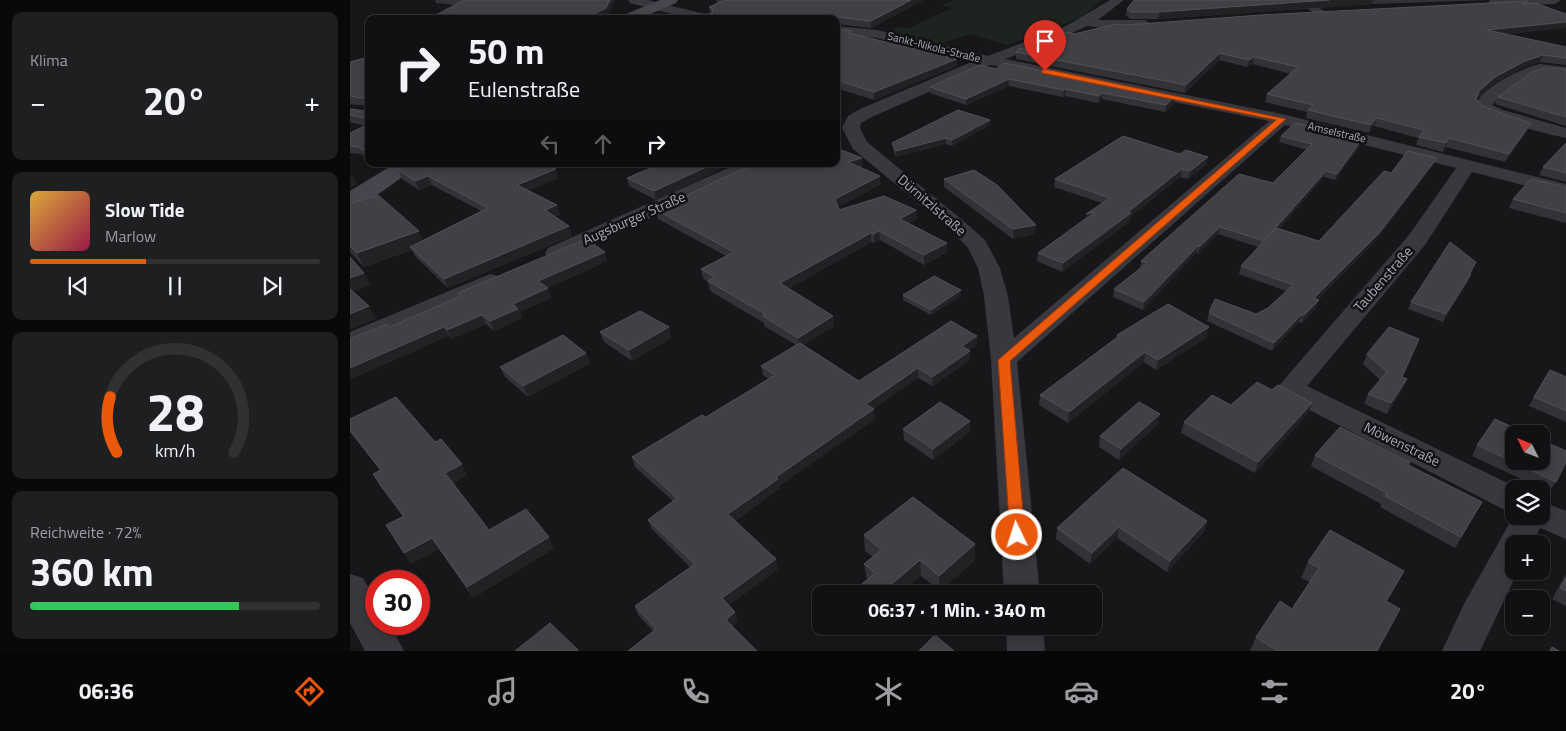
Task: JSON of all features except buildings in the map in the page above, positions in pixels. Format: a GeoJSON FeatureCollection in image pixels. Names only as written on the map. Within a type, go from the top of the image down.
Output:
{"type":"FeatureCollection","features":[{"type":"Feature","properties":{"kind":"street"},"geometry":{"type":"LineString","coordinates":[[634,0],[692,15]]}},
{"type":"Feature","properties":{"kind":"street"},"geometry":{"type":"LineString","coordinates":[[636,15],[670,0]]}},
{"type":"Feature","properties":{"kind":"street"},"geometry":{"type":"LineString","coordinates":[[657,6],[677,0]]}},
{"type":"Feature","properties":{"kind":"street","name":"Sankt-Nikola-Straße"},"geometry":{"type":"LineString","coordinates":[[840,30],[886,35],[988,60],[1085,22],[1118,0]]}},
{"type":"Feature","properties":{"kind":"street"},"geometry":{"type":"LineString","coordinates":[[1300,0],[1319,8]]}},
{"type":"Feature","properties":{"kind":"street"},"geometry":{"type":"LineString","coordinates":[[1480,4],[1555,0]]}},
{"type":"Feature","properties":{"kind":"street"},"geometry":{"type":"LineString","coordinates":[[1299,14],[1319,8]]}},
{"type":"Feature","properties":{"kind":"street"},"geometry":{"type":"LineString","coordinates":[[1085,22],[1126,26],[1162,23]]}},
{"type":"Feature","properties":{"kind":"street"},"geometry":{"type":"LineString","coordinates":[[844,129],[866,113],[988,60]]}},
{"type":"Feature","properties":{"kind":"street","name":"Amselstraße"},"geometry":{"type":"LineString","coordinates":[[988,60],[1282,119],[1566,190]]}},
{"type":"Feature","properties":{"kind":"street"},"geometry":{"type":"LineString","coordinates":[[1566,71],[1532,68],[1484,102],[1483,107],[1497,114],[1566,132]]}},
{"type":"Feature","properties":{"kind":"street"},"geometry":{"type":"LineString","coordinates":[[1004,360],[1282,119]]}},
{"type":"Feature","properties":{"kind":"street","name":"Dürnitzlstraße"},"geometry":{"type":"LineString","coordinates":[[844,129],[860,145],[941,210],[977,245],[989,268],[996,296],[1004,360],[1021,585]]}},
{"type":"Feature","properties":{"kind":"street","name":"Taubenstraße"},"geometry":{"type":"LineString","coordinates":[[1290,388],[1417,240],[1468,164]]}},
{"type":"Feature","properties":{"kind":"street"},"geometry":{"type":"LineString","coordinates":[[350,200],[380,183],[403,167]]}},
{"type":"Feature","properties":{"kind":"street","name":"Augsburger Straße"},"geometry":{"type":"LineString","coordinates":[[534,262],[650,212],[746,167]]}},
{"type":"Feature","properties":{"kind":"street"},"geometry":{"type":"LineString","coordinates":[[350,341],[510,273]]}},
{"type":"Feature","properties":{"kind":"street","name":"Möwenstraße"},"geometry":{"type":"LineString","coordinates":[[1290,388],[1505,496]]}},
{"type":"Feature","properties":{"kind":"street"},"geometry":{"type":"LineString","coordinates":[[1550,518],[1566,526]]}},
{"type":"Feature","properties":{"kind":"street"},"geometry":{"type":"LineString","coordinates":[[1461,651],[1476,615],[1505,562]]}},
{"type":"Feature","properties":{"kind":"street"},"geometry":{"type":"LineString","coordinates":[[350,589],[385,651]]}},
{"type":"Feature","properties":{"kind":"street"},"geometry":{"type":"LineString","coordinates":[[1025,635],[1026,651]]}},
{"type":"Feature","properties":{"kind":"shaded area"},"geometry":{"type":"Polygon","coordinates":[[[954,0],[1102,0],[1082,17],[1008,45],[970,34],[936,45],[891,31],[898,27],[908,28],[952,8],[942,5],[954,0]]]}},
{"type":"Feature","properties":{"kind":"route"},"geometry":{"type":"LineString","coordinates":[[1017,535],[1004,360],[1282,119],[1045,71]]}}]}
